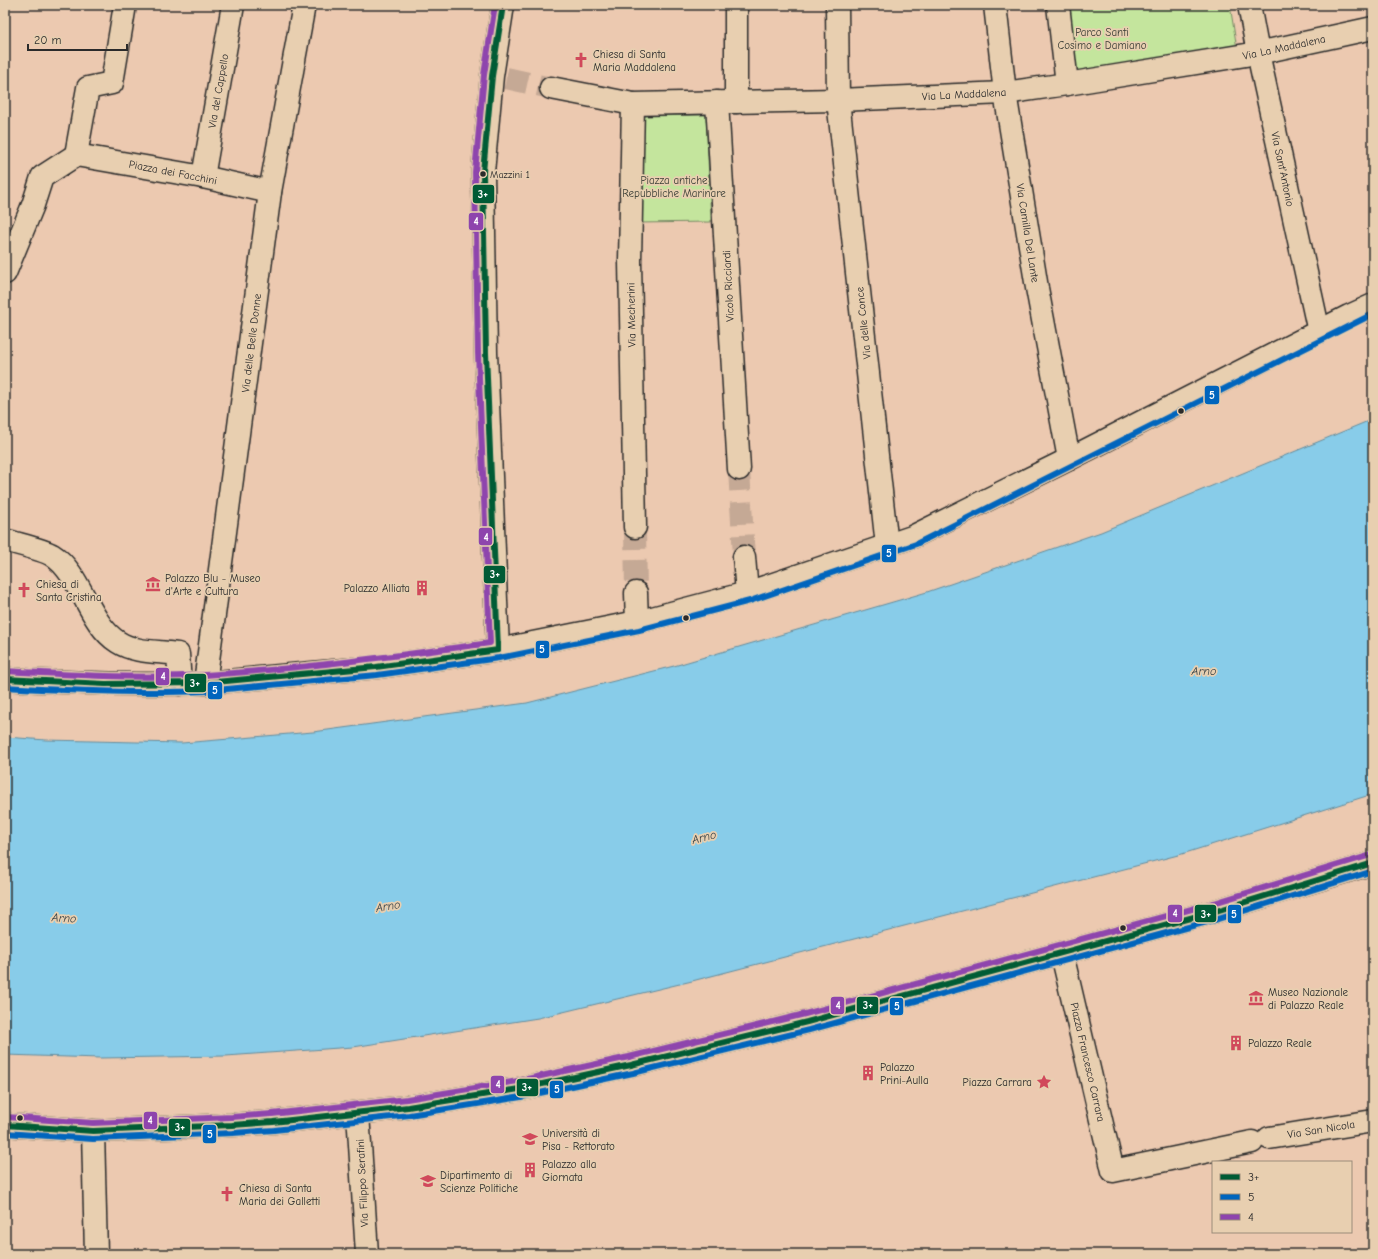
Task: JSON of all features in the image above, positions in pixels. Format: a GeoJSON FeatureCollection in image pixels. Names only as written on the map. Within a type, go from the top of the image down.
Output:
{"type":"FeatureCollection","features":[{"type":"Feature","properties":{"kind":"street"},"geometry":{"type":"LineString","coordinates":[[5,273],[33,205],[42,177],[76,154],[88,88],[112,83],[125,5]]}},
{"type":"Feature","properties":{"kind":"street","name":"Via del Cappello"},"geometry":{"type":"LineString","coordinates":[[203,177],[233,5]]}},
{"type":"Feature","properties":{"kind":"street","name":"Via delle Belle Donne"},"geometry":{"type":"LineString","coordinates":[[205,683],[270,192],[304,5]]}},
{"type":"Feature","properties":{"kind":"street"},"geometry":{"type":"LineString","coordinates":[[498,650],[486,353],[483,172],[499,77],[503,5]]}},
{"type":"Feature","properties":{"kind":"street","name":"Vicolo Ricciardi"},"geometry":{"type":"LineString","coordinates":[[736,5],[727,102],[740,469]]}},
{"type":"Feature","properties":{"kind":"street","name":"Via delle Conce"},"geometry":{"type":"LineString","coordinates":[[837,5],[838,100],[887,546]]}},
{"type":"Feature","properties":{"kind":"street","name":"Via Camilla Del Lante"},"geometry":{"type":"LineString","coordinates":[[996,5],[1005,93],[1037,288],[1070,459]]}},
{"type":"Feature","properties":{"kind":"street"},"geometry":{"type":"LineString","coordinates":[[1058,5],[1068,84]]}},
{"type":"Feature","properties":{"kind":"street","name":"Via Sant'Antonio"},"geometry":{"type":"LineString","coordinates":[[1249,5],[1258,54],[1319,332]]}},
{"type":"Feature","properties":{"kind":"street","name":"Via La Maddalena"},"geometry":{"type":"LineString","coordinates":[[551,88],[632,104],[838,100],[1005,93],[1258,54],[1373,28]]}},
{"type":"Feature","properties":{"kind":"street","name":"Via Mecherini"},"geometry":{"type":"LineString","coordinates":[[632,104],[630,261],[634,527]]}},
{"type":"Feature","properties":{"kind":"street","name":"Piazza dei Facchini"},"geometry":{"type":"LineString","coordinates":[[76,154],[203,177],[270,192]]}},
{"type":"Feature","properties":{"kind":"street"},"geometry":{"type":"LineString","coordinates":[[5,679],[59,682],[180,684],[376,667],[498,650],[637,622],[747,593],[912,537],[1070,459],[1373,305]]}},
{"type":"Feature","properties":{"kind":"street"},"geometry":{"type":"LineString","coordinates":[[5,540],[51,554],[64,565],[99,624],[118,642],[139,650],[178,654],[180,684]]}},
{"type":"Feature","properties":{"kind":"street"},"geometry":{"type":"LineString","coordinates":[[744,556],[747,593]]}},
{"type":"Feature","properties":{"kind":"street"},"geometry":{"type":"LineString","coordinates":[[636,593],[637,622]]}},
{"type":"Feature","properties":{"kind":"street"},"geometry":{"type":"LineString","coordinates":[[5,1125],[93,1131],[232,1125],[358,1113],[519,1089],[631,1065],[807,1022],[1216,911],[1373,863]]}},
{"type":"Feature","properties":{"kind":"street","name":"Piazza Francesco Carrara"},"geometry":{"type":"LineString","coordinates":[[1062,954],[1113,1171]]}},
{"type":"Feature","properties":{"kind":"street","name":"Via Filippo Serafini"},"geometry":{"type":"LineString","coordinates":[[358,1113],[367,1254]]}},
{"type":"Feature","properties":{"kind":"street","name":"Via San Nicola"},"geometry":{"type":"LineString","coordinates":[[1113,1171],[1260,1140],[1373,1121]]}},
{"type":"Feature","properties":{"kind":"street"},"geometry":{"type":"LineString","coordinates":[[93,1131],[96,1254]]}},
{"type":"Feature","properties":{"kind":"green space","name":"Parco Santi Cosimo e Damiano"},"geometry":{"type":"Polygon","coordinates":[[[1064,5],[1230,5],[1237,49],[1073,78],[1064,5]]]}},
{"type":"Feature","properties":{"kind":"green space","name":"Piazza antiche Repubbliche Marinare"},"geometry":{"type":"Polygon","coordinates":[[[706,115],[711,222],[638,223],[641,116],[706,115]]]}},
{"type":"Feature","properties":{"kind":"water","name":"Arno"},"geometry":{"type":"Polygon","coordinates":[[[1373,419],[1373,794],[1182,854],[692,981],[538,1018],[353,1047],[226,1056],[100,1058],[5,1055],[5,737],[46,740],[182,743],[313,732],[527,703],[674,666],[927,592],[1101,532],[1373,419]]]}},
{"type":"Feature","properties":{"kind":"tunnel"},"geometry":{"type":"LineString","coordinates":[[506,78],[551,88]]}},
{"type":"Feature","properties":{"kind":"tunnel"},"geometry":{"type":"LineString","coordinates":[[739,469],[744,557]]}},
{"type":"Feature","properties":{"kind":"tunnel"},"geometry":{"type":"LineString","coordinates":[[635,527],[636,593]]}},
{"type":"Feature","properties":{"kind":"transit line","name":"4"},"geometry":{"type":"LineString","coordinates":[[5,671],[130,677],[205,675],[312,666],[490,643],[478,353],[475,172],[484,75],[495,5]]}},
{"type":"Feature","properties":{"kind":"transit line","name":"3+"},"geometry":{"type":"LineString","coordinates":[[5,679],[105,684],[205,683],[376,667],[498,650],[486,353],[483,172],[492,76],[503,5]]}},
{"type":"Feature","properties":{"kind":"transit line","name":"5"},"geometry":{"type":"LineString","coordinates":[[5,687],[106,692],[181,692],[377,675],[499,658],[639,630],[750,601],[916,544],[1373,314]]}},
{"type":"Feature","properties":{"kind":"transit line","name":"4"},"geometry":{"type":"LineString","coordinates":[[6,1117],[93,1123],[232,1117],[407,1099],[518,1081],[629,1057],[805,1014],[1214,903],[1371,855]]}},
{"type":"Feature","properties":{"kind":"transit line","name":"3+"},"geometry":{"type":"LineString","coordinates":[[5,1125],[93,1131],[232,1125],[408,1107],[519,1089],[631,1065],[807,1022],[1216,911],[1373,863]]}},
{"type":"Feature","properties":{"kind":"transit line","name":"5"},"geometry":{"type":"LineString","coordinates":[[5,1133],[93,1139],[233,1133],[409,1115],[521,1097],[633,1073],[809,1030],[1218,919],[1373,871]]}},
{"type":"Feature","properties":{"kind":"place","name":"Chiesa di Santa Maria Maddalena"},"geometry":{"type":"Point","coordinates":[581,60]}},
{"type":"Feature","properties":{"kind":"place","name":"Mazzini 1"},"geometry":{"type":"Point","coordinates":[483,174]}},
{"type":"Feature","properties":{"kind":"place","name":"Palazzo Blu - Museo d'Arte e Cultura"},"geometry":{"type":"Point","coordinates":[153,584]}},
{"type":"Feature","properties":{"kind":"place","name":"Palazzo Alliata"},"geometry":{"type":"Point","coordinates":[422,588]}},
{"type":"Feature","properties":{"kind":"place","name":"Chiesa di Santa Cristina"},"geometry":{"type":"Point","coordinates":[24,590]}},
{"type":"Feature","properties":{"kind":"place","name":"Museo Nazionale di Palazzo Reale"},"geometry":{"type":"Point","coordinates":[1256,998]}},
{"type":"Feature","properties":{"kind":"place","name":"Palazzo Reale"},"geometry":{"type":"Point","coordinates":[1236,1043]}},
{"type":"Feature","properties":{"kind":"place","name":"Palazzo Prini-Aulla"},"geometry":{"type":"Point","coordinates":[868,1073]}},
{"type":"Feature","properties":{"kind":"place","name":"Piazza Carrara"},"geometry":{"type":"Point","coordinates":[1044,1082]}},
{"type":"Feature","properties":{"kind":"place","name":"Università di Pisa - Rettorato"},"geometry":{"type":"Point","coordinates":[530,1139]}},
{"type":"Feature","properties":{"kind":"place","name":"Palazzo alla Giornata"},"geometry":{"type":"Point","coordinates":[530,1170]}},
{"type":"Feature","properties":{"kind":"place","name":"Dipartimento di Scienze Politiche"},"geometry":{"type":"Point","coordinates":[428,1181]}},
{"type":"Feature","properties":{"kind":"place","name":"Chiesa di Santa Maria dei Galletti"},"geometry":{"type":"Point","coordinates":[227,1194]}}]}
